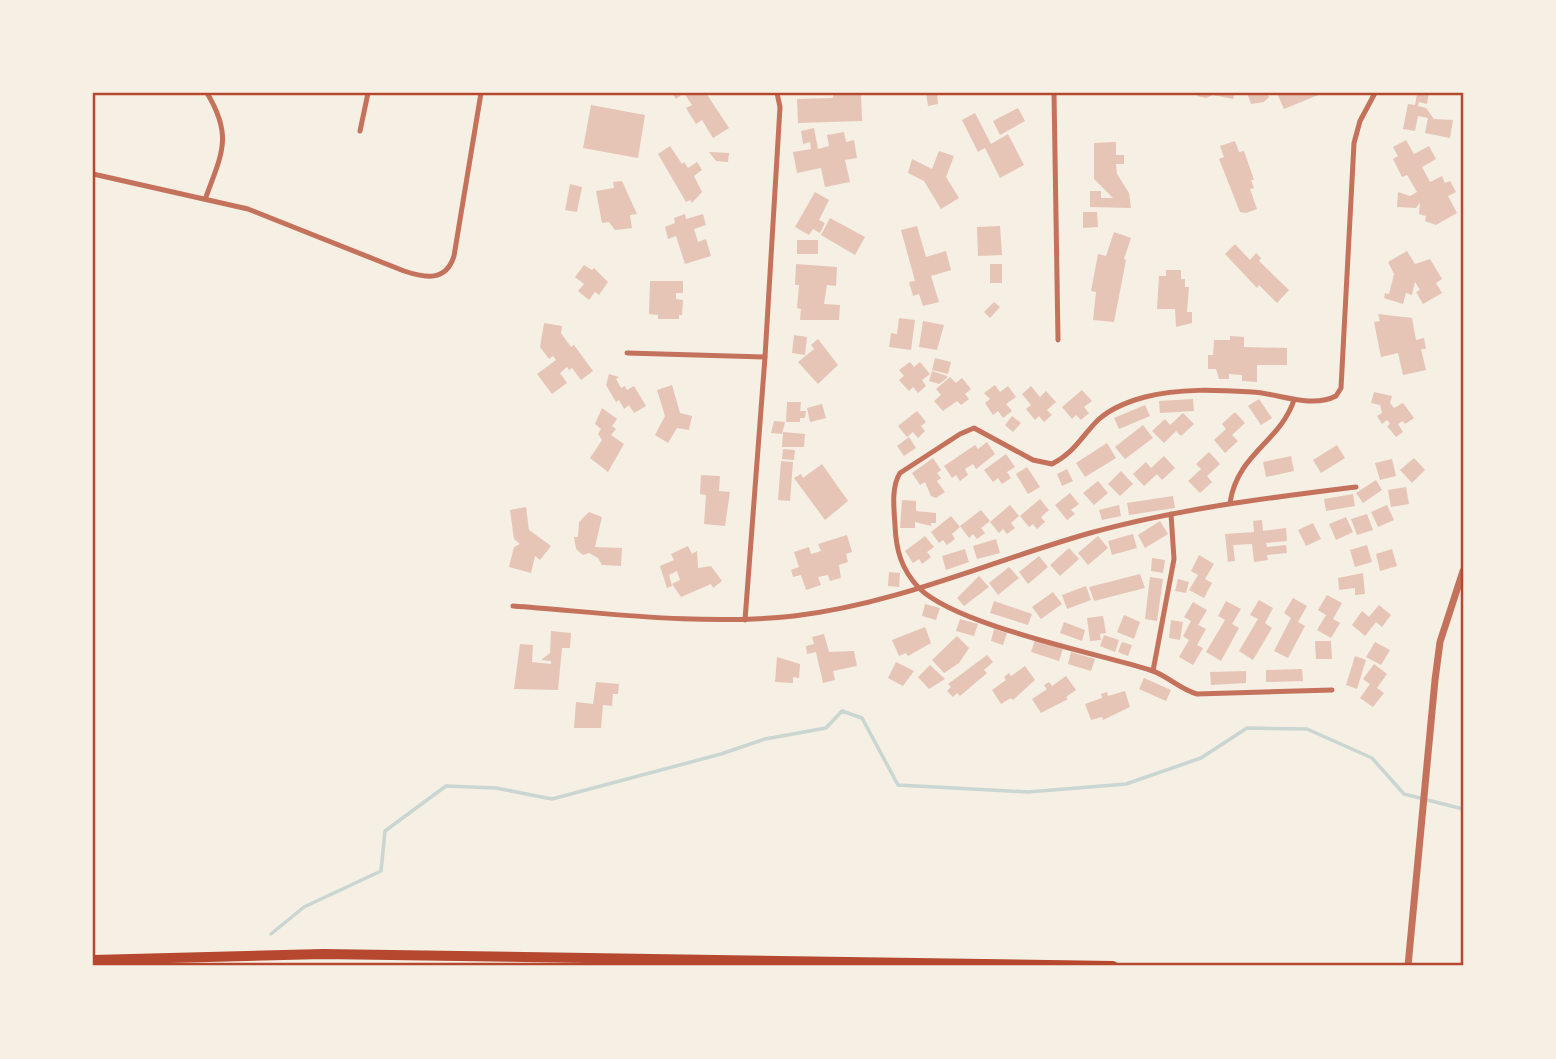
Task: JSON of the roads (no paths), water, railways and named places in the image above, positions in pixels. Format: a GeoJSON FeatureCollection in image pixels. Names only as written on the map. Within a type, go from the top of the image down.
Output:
{"type":"FeatureCollection","features":[{"type":"Feature","properties":{"kind":"highway"},"geometry":{"type":"LineString","coordinates":[[93,960],[323,954],[1113,966]]}},
{"type":"Feature","properties":{"kind":"street"},"geometry":{"type":"LineString","coordinates":[[206,197],[224,146],[225,132],[221,118],[207,93]]}},
{"type":"Feature","properties":{"kind":"street"},"geometry":{"type":"LineString","coordinates":[[359,131],[368,93]]}},
{"type":"Feature","properties":{"kind":"street"},"geometry":{"type":"LineString","coordinates":[[93,174],[206,197],[297,227],[430,278],[446,272],[454,256],[481,93]]}},
{"type":"Feature","properties":{"kind":"street"},"geometry":{"type":"LineString","coordinates":[[745,620],[765,357],[779,107],[777,93]]}},
{"type":"Feature","properties":{"kind":"street"},"geometry":{"type":"LineString","coordinates":[[1054,93],[1058,340]]}},
{"type":"Feature","properties":{"kind":"street"},"geometry":{"type":"LineString","coordinates":[[1332,690],[1207,696],[1186,691],[1153,671],[1000,627],[963,613],[920,589],[902,566],[895,548],[894,503],[897,477],[905,469],[974,428],[1033,460],[1052,464],[1072,452],[1107,413],[1144,397],[1171,392],[1220,391],[1279,395],[1294,400],[1330,399],[1341,388],[1354,143],[1360,121],[1375,93]]}},
{"type":"Feature","properties":{"kind":"street"},"geometry":{"type":"LineString","coordinates":[[627,353],[765,357]]}},
{"type":"Feature","properties":{"kind":"street"},"geometry":{"type":"LineString","coordinates":[[1230,503],[1236,479],[1248,460],[1285,421],[1294,400]]}},
{"type":"Feature","properties":{"kind":"street"},"geometry":{"type":"LineString","coordinates":[[513,606],[695,620],[745,620],[880,602],[1087,534],[1230,503],[1356,486]]}},
{"type":"Feature","properties":{"kind":"street"},"geometry":{"type":"LineString","coordinates":[[1153,671],[1174,559],[1171,514]]}},
{"type":"Feature","properties":{"kind":"street"},"geometry":{"type":"LineString","coordinates":[[1408,966],[1440,642],[1463,571]]}},
{"type":"Feature","properties":{"kind":"waterway"},"geometry":{"type":"LineString","coordinates":[[271,934],[304,907],[381,871],[385,831],[446,786],[496,788],[552,799],[721,754],[765,739],[826,728],[842,711],[862,718],[898,785],[1028,792],[1126,784],[1201,758],[1247,728],[1307,729],[1372,758],[1404,794],[1463,809]]}}]}
